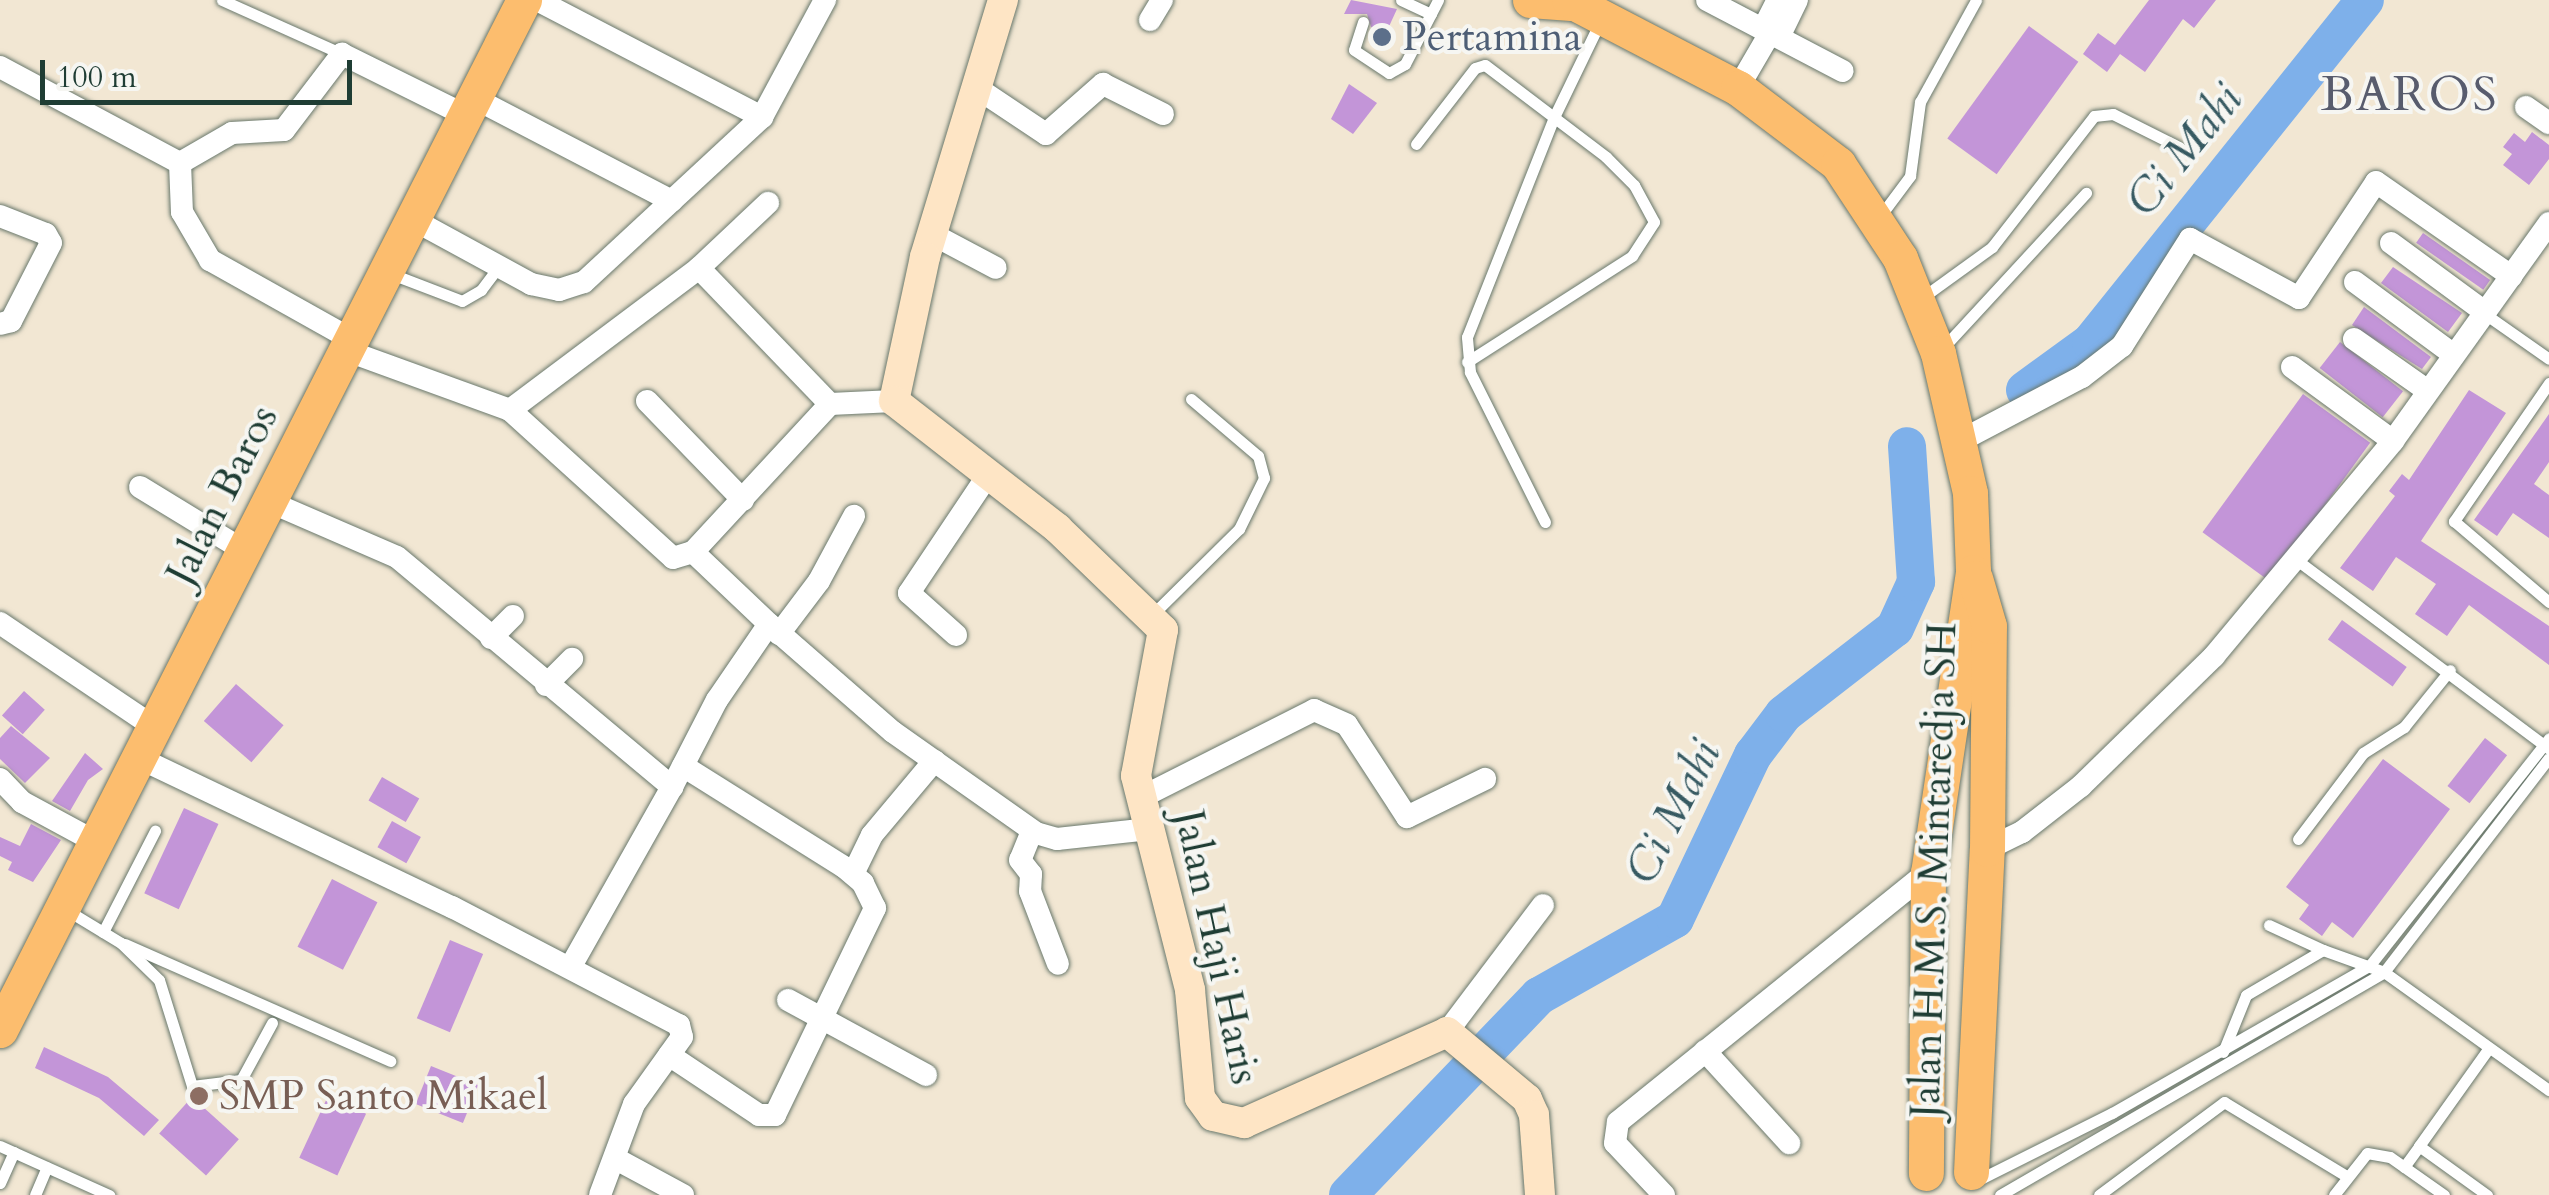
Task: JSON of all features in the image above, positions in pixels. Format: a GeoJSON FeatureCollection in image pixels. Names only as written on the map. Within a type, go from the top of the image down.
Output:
{"type":"FeatureCollection","features":[{"type":"Feature","properties":{"kind":"main road","name":"Jalan Baros"},"geometry":{"type":"LineString","coordinates":[[0,1030],[524,0]]}},
{"type":"Feature","properties":{"kind":"main road","name":"Jalan H.M.S. Mintaredja SH"},"geometry":{"type":"LineString","coordinates":[[1530,0],[1589,5],[1738,88],[1838,164],[1878,218],[1938,353],[1960,441],[1972,572],[1929,857],[1921,1184]]}},
{"type":"Feature","properties":{"kind":"main road","name":"Jalan H.M.S. Mintaredja SH"},"geometry":{"type":"LineString","coordinates":[[1972,572],[1986,599],[1989,626],[1983,1186]]}},
{"type":"Feature","properties":{"kind":"main road"},"geometry":{"type":"LineString","coordinates":[[1929,857],[1940,828],[1955,823],[1979,830],[1987,845]]}},
{"type":"Feature","properties":{"kind":"main road","name":"Jalan H.M.S. Mintaredja SH"},"geometry":{"type":"LineString","coordinates":[[1921,1184],[1948,1165],[1983,1186]]}},
{"type":"Feature","properties":{"kind":"street"},"geometry":{"type":"LineString","coordinates":[[537,0],[762,117]]}},
{"type":"Feature","properties":{"kind":"street"},"geometry":{"type":"LineString","coordinates":[[412,219],[546,288],[571,288],[614,260],[762,117],[826,0]]}},
{"type":"Feature","properties":{"kind":"street"},"geometry":{"type":"LineString","coordinates":[[894,401],[932,234],[1003,0]]}},
{"type":"Feature","properties":{"kind":"street"},"geometry":{"type":"LineString","coordinates":[[1707,0],[1843,71]]}},
{"type":"Feature","properties":{"kind":"street"},"geometry":{"type":"LineString","coordinates":[[1771,33],[1778,0]]}},
{"type":"Feature","properties":{"kind":"street"},"geometry":{"type":"LineString","coordinates":[[1738,88],[1771,33],[1797,0]]}},
{"type":"Feature","properties":{"kind":"street"},"geometry":{"type":"LineString","coordinates":[[180,162],[232,133],[284,130],[342,54],[470,107],[672,200]]}},
{"type":"Feature","properties":{"kind":"street"},"geometry":{"type":"LineString","coordinates":[[0,67],[180,162]]}},
{"type":"Feature","properties":{"kind":"street"},"geometry":{"type":"LineString","coordinates":[[977,88],[1046,134],[1103,84],[1164,114]]}},
{"type":"Feature","properties":{"kind":"street"},"geometry":{"type":"LineString","coordinates":[[2526,107],[2549,123]]}},
{"type":"Feature","properties":{"kind":"street"},"geometry":{"type":"LineString","coordinates":[[180,162],[182,212],[210,260],[348,344],[510,410],[667,556],[693,552],[830,404],[894,401],[990,472],[1153,614]]}},
{"type":"Feature","properties":{"kind":"street"},"geometry":{"type":"LineString","coordinates":[[1960,441],[2082,377],[2122,346],[2190,239],[2299,298],[2376,182],[2511,276]]}},
{"type":"Feature","properties":{"kind":"street"},"geometry":{"type":"LineString","coordinates":[[510,410],[699,268],[768,203]]}},
{"type":"Feature","properties":{"kind":"street"},"geometry":{"type":"LineString","coordinates":[[0,216],[46,234],[51,243],[10,321],[0,324]]}},
{"type":"Feature","properties":{"kind":"street"},"geometry":{"type":"LineString","coordinates":[[1987,845],[2022,832],[2081,786],[2214,656],[2298,561],[2394,441],[2549,223]]}},
{"type":"Feature","properties":{"kind":"street"},"geometry":{"type":"LineString","coordinates":[[932,234],[996,268]]}},
{"type":"Feature","properties":{"kind":"street"},"geometry":{"type":"LineString","coordinates":[[2391,243],[2485,313]]}},
{"type":"Feature","properties":{"kind":"street"},"geometry":{"type":"LineString","coordinates":[[699,268],[830,404]]}},
{"type":"Feature","properties":{"kind":"street"},"geometry":{"type":"LineString","coordinates":[[2355,282],[2454,355]]}},
{"type":"Feature","properties":{"kind":"street"},"geometry":{"type":"LineString","coordinates":[[2354,339],[2428,391]]}},
{"type":"Feature","properties":{"kind":"street"},"geometry":{"type":"LineString","coordinates":[[2292,367],[2394,441]]}},
{"type":"Feature","properties":{"kind":"street"},"geometry":{"type":"LineString","coordinates":[[647,401],[743,500]]}},
{"type":"Feature","properties":{"kind":"street"},"geometry":{"type":"LineString","coordinates":[[956,635],[909,593],[990,472]]}},
{"type":"Feature","properties":{"kind":"street"},"geometry":{"type":"LineString","coordinates":[[140,487],[246,550]]}},
{"type":"Feature","properties":{"kind":"street"},"geometry":{"type":"LineString","coordinates":[[270,502],[378,545],[672,787]]}},
{"type":"Feature","properties":{"kind":"street"},"geometry":{"type":"LineString","coordinates":[[571,966],[717,700],[819,581],[854,516]]}},
{"type":"Feature","properties":{"kind":"street"},"geometry":{"type":"LineString","coordinates":[[693,552],[774,629],[934,761],[1032,831],[1058,839],[1149,830]]}},
{"type":"Feature","properties":{"kind":"street","name":"Jalan Haji Haris"},"geometry":{"type":"LineString","coordinates":[[1153,614],[1163,643],[1135,765],[1190,990],[1200,1098],[1213,1116],[1244,1123],[1454,1038]]}},
{"type":"Feature","properties":{"kind":"street"},"geometry":{"type":"LineString","coordinates":[[491,638],[513,616]]}},
{"type":"Feature","properties":{"kind":"street"},"geometry":{"type":"LineString","coordinates":[[0,622],[146,743],[679,1025],[682,1037],[634,1104],[618,1160],[600,1195]]}},
{"type":"Feature","properties":{"kind":"street"},"geometry":{"type":"LineString","coordinates":[[546,685],[572,659]]}},
{"type":"Feature","properties":{"kind":"street"},"geometry":{"type":"LineString","coordinates":[[1142,797],[1314,710],[1347,725],[1407,817],[1485,778]]}},
{"type":"Feature","properties":{"kind":"street"},"geometry":{"type":"LineString","coordinates":[[853,874],[872,835],[934,761]]}},
{"type":"Feature","properties":{"kind":"street"},"geometry":{"type":"LineString","coordinates":[[669,1055],[768,1117],[782,1108],[874,908],[853,874],[683,766]]}},
{"type":"Feature","properties":{"kind":"street"},"geometry":{"type":"LineString","coordinates":[[0,779],[22,802],[96,842]]}},
{"type":"Feature","properties":{"kind":"street"},"geometry":{"type":"LineString","coordinates":[[1032,831],[1020,860],[1032,874],[1030,890],[1058,964]]}},
{"type":"Feature","properties":{"kind":"street"},"geometry":{"type":"LineString","coordinates":[[1664,1195],[1614,1143],[1612,1129],[1929,857]]}},
{"type":"Feature","properties":{"kind":"street"},"geometry":{"type":"LineString","coordinates":[[1540,1195],[1534,1115],[1518,1086],[1454,1038],[1543,906]]}},
{"type":"Feature","properties":{"kind":"street"},"geometry":{"type":"LineString","coordinates":[[788,1000],[926,1075]]}},
{"type":"Feature","properties":{"kind":"street"},"geometry":{"type":"LineString","coordinates":[[1704,1051],[1789,1143]]}},
{"type":"Feature","properties":{"kind":"street"},"geometry":{"type":"LineString","coordinates":[[618,1160],[682,1195]]}},
{"type":"Feature","properties":{"kind":"lane"},"geometry":{"type":"LineString","coordinates":[[222,0],[237,3],[342,54]]}},
{"type":"Feature","properties":{"kind":"lane"},"geometry":{"type":"LineString","coordinates":[[1401,0],[1431,14]]}},
{"type":"Feature","properties":{"kind":"lane"},"geometry":{"type":"LineString","coordinates":[[1363,22],[1354,50],[1389,73],[1405,64],[1438,0]]}},
{"type":"Feature","properties":{"kind":"lane"},"geometry":{"type":"LineString","coordinates":[[1878,218],[1910,176],[1920,102],[1976,0]]}},
{"type":"Feature","properties":{"kind":"lane"},"geometry":{"type":"LineString","coordinates":[[1545,522],[1467,362],[1467,337],[1555,115],[1589,5]]}},
{"type":"Feature","properties":{"kind":"lane"},"geometry":{"type":"LineString","coordinates":[[1416,144],[1480,66],[1555,115],[1634,185],[1654,222],[1632,256],[1467,362]]}},
{"type":"Feature","properties":{"kind":"lane"},"geometry":{"type":"LineString","coordinates":[[1917,300],[1992,247],[2094,116],[2113,114],[2180,147]]}},
{"type":"Feature","properties":{"kind":"lane"},"geometry":{"type":"LineString","coordinates":[[1938,353],[2086,193]]}},
{"type":"Feature","properties":{"kind":"lane"},"geometry":{"type":"LineString","coordinates":[[386,271],[462,301],[481,290],[499,266]]}},
{"type":"Feature","properties":{"kind":"lane"},"geometry":{"type":"LineString","coordinates":[[2485,313],[2549,358]]}},
{"type":"Feature","properties":{"kind":"lane"},"geometry":{"type":"LineString","coordinates":[[2549,383],[2454,521],[2549,602]]}},
{"type":"Feature","properties":{"kind":"lane"},"geometry":{"type":"LineString","coordinates":[[1153,614],[1239,528],[1264,478],[1258,456],[1190,399]]}},
{"type":"Feature","properties":{"kind":"lane"},"geometry":{"type":"LineString","coordinates":[[1983,1186],[2197,1074],[2223,1052],[2370,965],[2546,743],[2298,561]]}},
{"type":"Feature","properties":{"kind":"lane"},"geometry":{"type":"LineString","coordinates":[[2298,839],[2363,754],[2404,727],[2450,670]]}},
{"type":"Feature","properties":{"kind":"lane"},"geometry":{"type":"LineString","coordinates":[[1983,1186],[2384,972],[2549,758]]}},
{"type":"Feature","properties":{"kind":"lane"},"geometry":{"type":"LineString","coordinates":[[102,932],[155,831]]}},
{"type":"Feature","properties":{"kind":"lane"},"geometry":{"type":"LineString","coordinates":[[62,908],[121,943],[390,1061]]}},
{"type":"Feature","properties":{"kind":"lane"},"geometry":{"type":"LineString","coordinates":[[2269,925],[2384,972],[2549,1090]]}},
{"type":"Feature","properties":{"kind":"lane"},"geometry":{"type":"LineString","coordinates":[[121,943],[158,980],[192,1086],[242,1080],[272,1023]]}},
{"type":"Feature","properties":{"kind":"lane"},"geometry":{"type":"LineString","coordinates":[[2223,1052],[2246,995],[2323,950]]}},
{"type":"Feature","properties":{"kind":"lane"},"geometry":{"type":"LineString","coordinates":[[2404,1167],[2489,1048]]}},
{"type":"Feature","properties":{"kind":"lane"},"geometry":{"type":"LineString","coordinates":[[2099,1195],[2224,1102],[2346,1176]]}},
{"type":"Feature","properties":{"kind":"lane"},"geometry":{"type":"LineString","coordinates":[[0,1146],[109,1195]]}},
{"type":"Feature","properties":{"kind":"lane"},"geometry":{"type":"LineString","coordinates":[[2419,1146],[2487,1195]]}},
{"type":"Feature","properties":{"kind":"lane"},"geometry":{"type":"LineString","coordinates":[[0,1183],[14,1152]]}},
{"type":"Feature","properties":{"kind":"lane"},"geometry":{"type":"LineString","coordinates":[[2334,1195],[2368,1153],[2404,1167],[2444,1195]]}},
{"type":"Feature","properties":{"kind":"lane"},"geometry":{"type":"LineString","coordinates":[[35,1195],[47,1167]]}},
{"type":"Feature","properties":{"kind":"building"},"geometry":{"type":"Polygon","coordinates":[[[1351,0],[1397,9],[1386,33],[1371,27],[1367,14],[1344,14],[1351,0]]]}},
{"type":"Feature","properties":{"kind":"building"},"geometry":{"type":"Polygon","coordinates":[[[2149,0],[2216,0],[2194,28],[2183,19],[2145,72],[2120,54],[2107,72],[2083,54],[2098,33],[2115,45],[2149,0]]]}},
{"type":"Feature","properties":{"kind":"building"},"geometry":{"type":"Polygon","coordinates":[[[2029,26],[2078,62],[1997,174],[1947,138],[2029,26]]]}},
{"type":"Feature","properties":{"kind":"building"},"geometry":{"type":"Polygon","coordinates":[[[1349,84],[1377,103],[1353,134],[1331,119],[1349,84]]]}},
{"type":"Feature","properties":{"kind":"building"},"geometry":{"type":"Polygon","coordinates":[[[2532,132],[2549,145],[2549,159],[2529,185],[2503,165],[2512,154],[2503,147],[2514,133],[2525,142],[2532,132]]]}},
{"type":"Feature","properties":{"kind":"building"},"geometry":{"type":"Polygon","coordinates":[[[2423,233],[2490,280],[2483,290],[2416,243],[2423,233]]]}},
{"type":"Feature","properties":{"kind":"building"},"geometry":{"type":"Polygon","coordinates":[[[2393,267],[2462,313],[2448,332],[2381,283],[2393,267]]]}},
{"type":"Feature","properties":{"kind":"building"},"geometry":{"type":"Polygon","coordinates":[[[2364,307],[2431,357],[2422,369],[2352,325],[2364,307]]]}},
{"type":"Feature","properties":{"kind":"building"},"geometry":{"type":"Polygon","coordinates":[[[2340,342],[2403,391],[2383,417],[2320,368],[2340,342]]]}},
{"type":"Feature","properties":{"kind":"building"},"geometry":{"type":"Polygon","coordinates":[[[2469,390],[2506,413],[2421,541],[2549,626],[2549,665],[2469,605],[2447,636],[2415,614],[2436,584],[2396,557],[2373,591],[2340,568],[2395,496],[2389,491],[2402,474],[2409,480],[2469,390]]]}},
{"type":"Feature","properties":{"kind":"building"},"geometry":{"type":"Polygon","coordinates":[[[2303,394],[2370,443],[2270,581],[2202,532],[2303,394]]]}},
{"type":"Feature","properties":{"kind":"building"},"geometry":{"type":"Polygon","coordinates":[[[2549,414],[2549,462],[2534,484],[2549,495],[2549,538],[2513,513],[2497,536],[2474,520],[2549,414]]]}},
{"type":"Feature","properties":{"kind":"building"},"geometry":{"type":"Polygon","coordinates":[[[2342,620],[2407,667],[2393,686],[2328,639],[2342,620]]]}},
{"type":"Feature","properties":{"kind":"building"},"geometry":{"type":"Polygon","coordinates":[[[236,684],[284,725],[251,762],[204,721],[236,684]]]}},
{"type":"Feature","properties":{"kind":"building"},"geometry":{"type":"Polygon","coordinates":[[[24,691],[45,710],[23,734],[2,716],[24,691]]]}},
{"type":"Feature","properties":{"kind":"building"},"geometry":{"type":"Polygon","coordinates":[[[11,726],[50,758],[25,783],[0,759],[0,738],[11,726]]]}},
{"type":"Feature","properties":{"kind":"building"},"geometry":{"type":"Polygon","coordinates":[[[2485,738],[2507,755],[2470,803],[2447,786],[2485,738]]]}},
{"type":"Feature","properties":{"kind":"building"},"geometry":{"type":"Polygon","coordinates":[[[85,753],[103,769],[88,780],[70,811],[52,801],[85,753]]]}},
{"type":"Feature","properties":{"kind":"building"},"geometry":{"type":"Polygon","coordinates":[[[2383,759],[2450,809],[2353,938],[2332,922],[2322,936],[2299,919],[2309,905],[2286,887],[2383,759]]]}},
{"type":"Feature","properties":{"kind":"building"},"geometry":{"type":"Polygon","coordinates":[[[382,777],[419,798],[406,822],[368,800],[382,777]]]}},
{"type":"Feature","properties":{"kind":"building"},"geometry":{"type":"Polygon","coordinates":[[[184,808],[218,824],[179,909],[144,893],[184,808]]]}},
{"type":"Feature","properties":{"kind":"building"},"geometry":{"type":"Polygon","coordinates":[[[392,821],[421,837],[406,863],[377,847],[392,821]]]}},
{"type":"Feature","properties":{"kind":"building"},"geometry":{"type":"Polygon","coordinates":[[[31,824],[61,840],[33,882],[8,870],[12,862],[0,856],[0,837],[20,846],[31,824]]]}},
{"type":"Feature","properties":{"kind":"building"},"geometry":{"type":"Polygon","coordinates":[[[332,879],[377,902],[343,970],[297,947],[332,879]]]}},
{"type":"Feature","properties":{"kind":"building"},"geometry":{"type":"Polygon","coordinates":[[[450,940],[483,954],[450,1032],[417,1018],[450,940]]]}},
{"type":"Feature","properties":{"kind":"building"},"geometry":{"type":"Polygon","coordinates":[[[44,1047],[108,1077],[159,1120],[144,1136],[99,1098],[35,1068],[44,1047]]]}},
{"type":"Feature","properties":{"kind":"building"},"geometry":{"type":"Polygon","coordinates":[[[431,1066],[478,1085],[463,1123],[416,1104],[431,1066]]]}},
{"type":"Feature","properties":{"kind":"building"},"geometry":{"type":"Polygon","coordinates":[[[328,1096],[366,1114],[337,1175],[299,1158],[328,1096]]]}},
{"type":"Feature","properties":{"kind":"building"},"geometry":{"type":"Polygon","coordinates":[[[192,1097],[239,1139],[206,1176],[159,1133],[192,1097]]]}},
{"type":"Feature","properties":{"kind":"waterway","name":"Ci Mahi"},"geometry":{"type":"LineString","coordinates":[[2025,390],[2091,342],[2365,0]]}},
{"type":"Feature","properties":{"kind":"waterway","name":"Ci Mahi"},"geometry":{"type":"LineString","coordinates":[[1348,1195],[1539,996],[1675,919],[1753,755],[1784,714],[1895,628],[1916,582],[1907,446]]}},
{"type":"Feature","properties":{"kind":"place","name":"Pertamina"},"geometry":{"type":"Point","coordinates":[1382,37]}},
{"type":"Feature","properties":{"kind":"place","name":"SMP Santo Mikael"},"geometry":{"type":"Point","coordinates":[199,1096]}},
{"type":"Feature","properties":{"kind":"district","name":"BAROS"},"geometry":{"type":"Point","coordinates":[2410,95]}}]}
